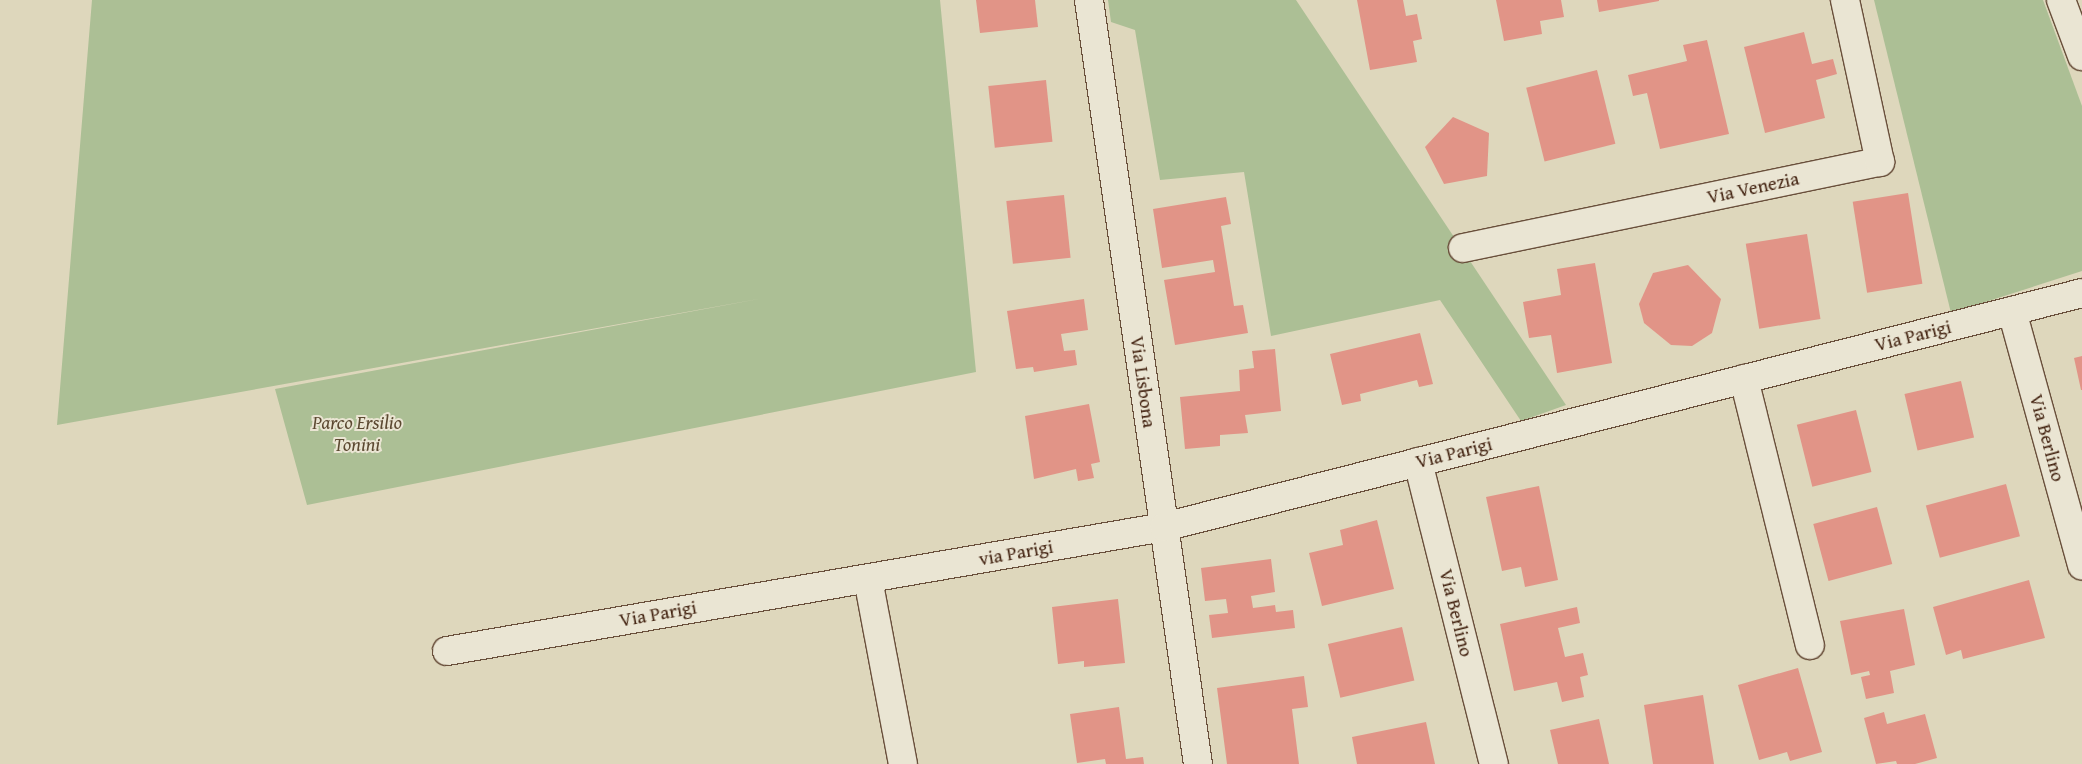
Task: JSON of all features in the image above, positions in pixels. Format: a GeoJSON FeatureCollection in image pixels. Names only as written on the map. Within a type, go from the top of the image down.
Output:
{"type":"FeatureCollection","features":[{"type":"Feature","properties":{"kind":"street","name":"Via Lisbona"},"geometry":{"type":"LineString","coordinates":[[1089,0],[1198,764]]}},
{"type":"Feature","properties":{"kind":"street","name":"Via Venezia"},"geometry":{"type":"LineString","coordinates":[[1463,248],[1880,162],[1845,0]]}},
{"type":"Feature","properties":{"kind":"street"},"geometry":{"type":"LineString","coordinates":[[2061,0],[2082,56]]}},
{"type":"Feature","properties":{"kind":"street","name":"Via Parigi"},"geometry":{"type":"LineString","coordinates":[[1164,527],[2082,293]]}},
{"type":"Feature","properties":{"kind":"street","name":"Via Berlino"},"geometry":{"type":"LineString","coordinates":[[2012,311],[2082,566]]}},
{"type":"Feature","properties":{"kind":"street"},"geometry":{"type":"LineString","coordinates":[[1744,379],[1810,645]]}},
{"type":"Feature","properties":{"kind":"street","name":"Via Berlino"},"geometry":{"type":"LineString","coordinates":[[1418,462],[1494,764]]}},
{"type":"Feature","properties":{"kind":"street","name":"via Parigi"},"geometry":{"type":"LineString","coordinates":[[868,579],[1164,527]]}},
{"type":"Feature","properties":{"kind":"street","name":"Via Parigi"},"geometry":{"type":"LineString","coordinates":[[447,651],[868,579]]}},
{"type":"Feature","properties":{"kind":"street"},"geometry":{"type":"LineString","coordinates":[[868,579],[903,764]]}},
{"type":"Feature","properties":{"kind":"green space","name":"Parco Ersilio Tonini"},"geometry":{"type":"Polygon","coordinates":[[[92,0],[940,0],[976,372],[307,505],[275,389],[769,297],[57,425],[92,0]]]}},
{"type":"Feature","properties":{"kind":"green space"},"geometry":{"type":"Polygon","coordinates":[[[1108,0],[1296,0],[1566,405],[1521,421],[1440,300],[1271,336],[1244,172],[1160,180],[1135,30],[1111,22],[1108,0]]]}},
{"type":"Feature","properties":{"kind":"green space"},"geometry":{"type":"Polygon","coordinates":[[[1874,0],[2043,0],[2082,106],[2082,271],[1951,313],[1874,0]]]}},
{"type":"Feature","properties":{"kind":"building"},"geometry":{"type":"Polygon","coordinates":[[[976,0],[1035,0],[1038,27],[980,33],[976,0]]]}},
{"type":"Feature","properties":{"kind":"building"},"geometry":{"type":"Polygon","coordinates":[[[1357,0],[1403,0],[1406,16],[1417,14],[1422,39],[1413,41],[1417,62],[1370,70],[1357,0]]]}},
{"type":"Feature","properties":{"kind":"building"},"geometry":{"type":"Polygon","coordinates":[[[1496,0],[1561,0],[1564,17],[1540,21],[1542,34],[1504,41],[1496,0]]]}},
{"type":"Feature","properties":{"kind":"building"},"geometry":{"type":"Polygon","coordinates":[[[1597,0],[1659,0],[1659,1],[1599,12],[1597,0]]]}},
{"type":"Feature","properties":{"kind":"building"},"geometry":{"type":"Polygon","coordinates":[[[1804,32],[1812,64],[1833,59],[1837,74],[1816,80],[1825,118],[1765,133],[1744,47],[1804,32]]]}},
{"type":"Feature","properties":{"kind":"building"},"geometry":{"type":"Polygon","coordinates":[[[1707,40],[1729,134],[1660,149],[1647,93],[1633,96],[1628,75],[1687,61],[1683,45],[1707,40]]]}},
{"type":"Feature","properties":{"kind":"building"},"geometry":{"type":"Polygon","coordinates":[[[1597,70],[1615,144],[1545,161],[1526,88],[1597,70]]]}},
{"type":"Feature","properties":{"kind":"building"},"geometry":{"type":"Polygon","coordinates":[[[1046,80],[1052,142],[995,148],[988,86],[1046,80]]]}},
{"type":"Feature","properties":{"kind":"building"},"geometry":{"type":"Polygon","coordinates":[[[1453,117],[1489,133],[1487,176],[1444,184],[1425,147],[1453,117]]]}},
{"type":"Feature","properties":{"kind":"building"},"geometry":{"type":"Polygon","coordinates":[[[1908,193],[1922,284],[1867,293],[1853,202],[1908,193]]]}},
{"type":"Feature","properties":{"kind":"building"},"geometry":{"type":"Polygon","coordinates":[[[1064,195],[1071,258],[1013,264],[1006,201],[1064,195]]]}},
{"type":"Feature","properties":{"kind":"building"},"geometry":{"type":"Polygon","coordinates":[[[1226,197],[1231,224],[1221,226],[1234,306],[1243,305],[1248,333],[1175,345],[1164,280],[1215,272],[1213,260],[1162,268],[1153,209],[1226,197]]]}},
{"type":"Feature","properties":{"kind":"building"},"geometry":{"type":"Polygon","coordinates":[[[1807,234],[1820,319],[1759,329],[1746,244],[1807,234]]]}},
{"type":"Feature","properties":{"kind":"building"},"geometry":{"type":"Polygon","coordinates":[[[1595,263],[1612,363],[1557,373],[1551,335],[1529,338],[1523,302],[1561,295],[1557,269],[1595,263]]]}},
{"type":"Feature","properties":{"kind":"building"},"geometry":{"type":"Polygon","coordinates":[[[1688,265],[1721,299],[1712,333],[1692,346],[1671,345],[1644,323],[1639,304],[1653,273],[1688,265]]]}},
{"type":"Feature","properties":{"kind":"building"},"geometry":{"type":"Polygon","coordinates":[[[1084,299],[1088,330],[1061,334],[1064,351],[1075,350],[1077,365],[1034,372],[1033,367],[1016,369],[1007,311],[1084,299]]]}},
{"type":"Feature","properties":{"kind":"building"},"geometry":{"type":"Polygon","coordinates":[[[1420,333],[1433,384],[1419,387],[1417,380],[1360,394],[1361,401],[1342,405],[1330,354],[1420,333]]]}},
{"type":"Feature","properties":{"kind":"building"},"geometry":{"type":"Polygon","coordinates":[[[1275,349],[1281,411],[1245,415],[1248,433],[1220,435],[1220,446],[1185,449],[1180,397],[1240,391],[1239,370],[1254,368],[1252,351],[1275,349]]]}},
{"type":"Feature","properties":{"kind":"building"},"geometry":{"type":"Polygon","coordinates":[[[2082,356],[2082,390],[2081,390],[2074,358],[2082,356]]]}},
{"type":"Feature","properties":{"kind":"building"},"geometry":{"type":"Polygon","coordinates":[[[1961,381],[1974,438],[1918,451],[1904,394],[1961,381]]]}},
{"type":"Feature","properties":{"kind":"building"},"geometry":{"type":"Polygon","coordinates":[[[1089,404],[1100,462],[1091,464],[1094,478],[1078,481],[1076,469],[1034,479],[1025,416],[1089,404]]]}},
{"type":"Feature","properties":{"kind":"building"},"geometry":{"type":"Polygon","coordinates":[[[1856,410],[1871,472],[1812,487],[1797,425],[1856,410]]]}},
{"type":"Feature","properties":{"kind":"building"},"geometry":{"type":"Polygon","coordinates":[[[2006,484],[2020,536],[1940,558],[1926,505],[2006,484]]]}},
{"type":"Feature","properties":{"kind":"building"},"geometry":{"type":"Polygon","coordinates":[[[1539,486],[1558,580],[1525,587],[1521,567],[1502,571],[1486,497],[1539,486]]]}},
{"type":"Feature","properties":{"kind":"building"},"geometry":{"type":"Polygon","coordinates":[[[1877,507],[1892,564],[1829,581],[1813,524],[1877,507]]]}},
{"type":"Feature","properties":{"kind":"building"},"geometry":{"type":"Polygon","coordinates":[[[1377,520],[1394,589],[1322,606],[1309,553],[1343,545],[1340,530],[1377,520]]]}},
{"type":"Feature","properties":{"kind":"building"},"geometry":{"type":"Polygon","coordinates":[[[1271,559],[1275,592],[1251,596],[1253,608],[1275,605],[1276,612],[1293,610],[1295,628],[1212,638],[1209,615],[1228,613],[1226,599],[1205,601],[1201,568],[1271,559]]]}},
{"type":"Feature","properties":{"kind":"building"},"geometry":{"type":"Polygon","coordinates":[[[2029,580],[2045,638],[1963,659],[1961,650],[1946,655],[1933,607],[2029,580]]]}},
{"type":"Feature","properties":{"kind":"building"},"geometry":{"type":"Polygon","coordinates":[[[1118,599],[1125,663],[1084,667],[1084,661],[1058,664],[1052,607],[1118,599]]]}},
{"type":"Feature","properties":{"kind":"building"},"geometry":{"type":"Polygon","coordinates":[[[1577,607],[1580,623],[1558,628],[1565,657],[1583,653],[1588,675],[1580,677],[1584,697],[1562,702],[1557,682],[1514,691],[1500,624],[1577,607]]]}},
{"type":"Feature","properties":{"kind":"building"},"geometry":{"type":"Polygon","coordinates":[[[1904,609],[1915,665],[1890,671],[1894,693],[1866,699],[1861,677],[1870,675],[1869,671],[1851,675],[1840,621],[1904,609]]]}},
{"type":"Feature","properties":{"kind":"building"},"geometry":{"type":"Polygon","coordinates":[[[1402,627],[1414,681],[1340,698],[1328,644],[1402,627]]]}},
{"type":"Feature","properties":{"kind":"building"},"geometry":{"type":"Polygon","coordinates":[[[1798,668],[1822,752],[1790,761],[1787,752],[1759,760],[1738,685],[1798,668]]]}},
{"type":"Feature","properties":{"kind":"building"},"geometry":{"type":"Polygon","coordinates":[[[1304,676],[1308,707],[1292,709],[1299,764],[1227,764],[1217,688],[1304,676]]]}},
{"type":"Feature","properties":{"kind":"building"},"geometry":{"type":"Polygon","coordinates":[[[1703,695],[1714,764],[1653,764],[1644,705],[1703,695]]]}},
{"type":"Feature","properties":{"kind":"building"},"geometry":{"type":"Polygon","coordinates":[[[1119,707],[1126,759],[1143,757],[1144,764],[1106,764],[1105,759],[1077,763],[1070,714],[1119,707]]]}},
{"type":"Feature","properties":{"kind":"building"},"geometry":{"type":"Polygon","coordinates":[[[1884,712],[1887,724],[1925,714],[1937,758],[1915,764],[1897,764],[1896,761],[1876,764],[1864,718],[1884,712]]]}},
{"type":"Feature","properties":{"kind":"building"},"geometry":{"type":"Polygon","coordinates":[[[1599,719],[1609,764],[1558,764],[1550,730],[1599,719]]]}},
{"type":"Feature","properties":{"kind":"building"},"geometry":{"type":"Polygon","coordinates":[[[1426,722],[1435,764],[1357,764],[1352,737],[1426,722]]]}}]}
